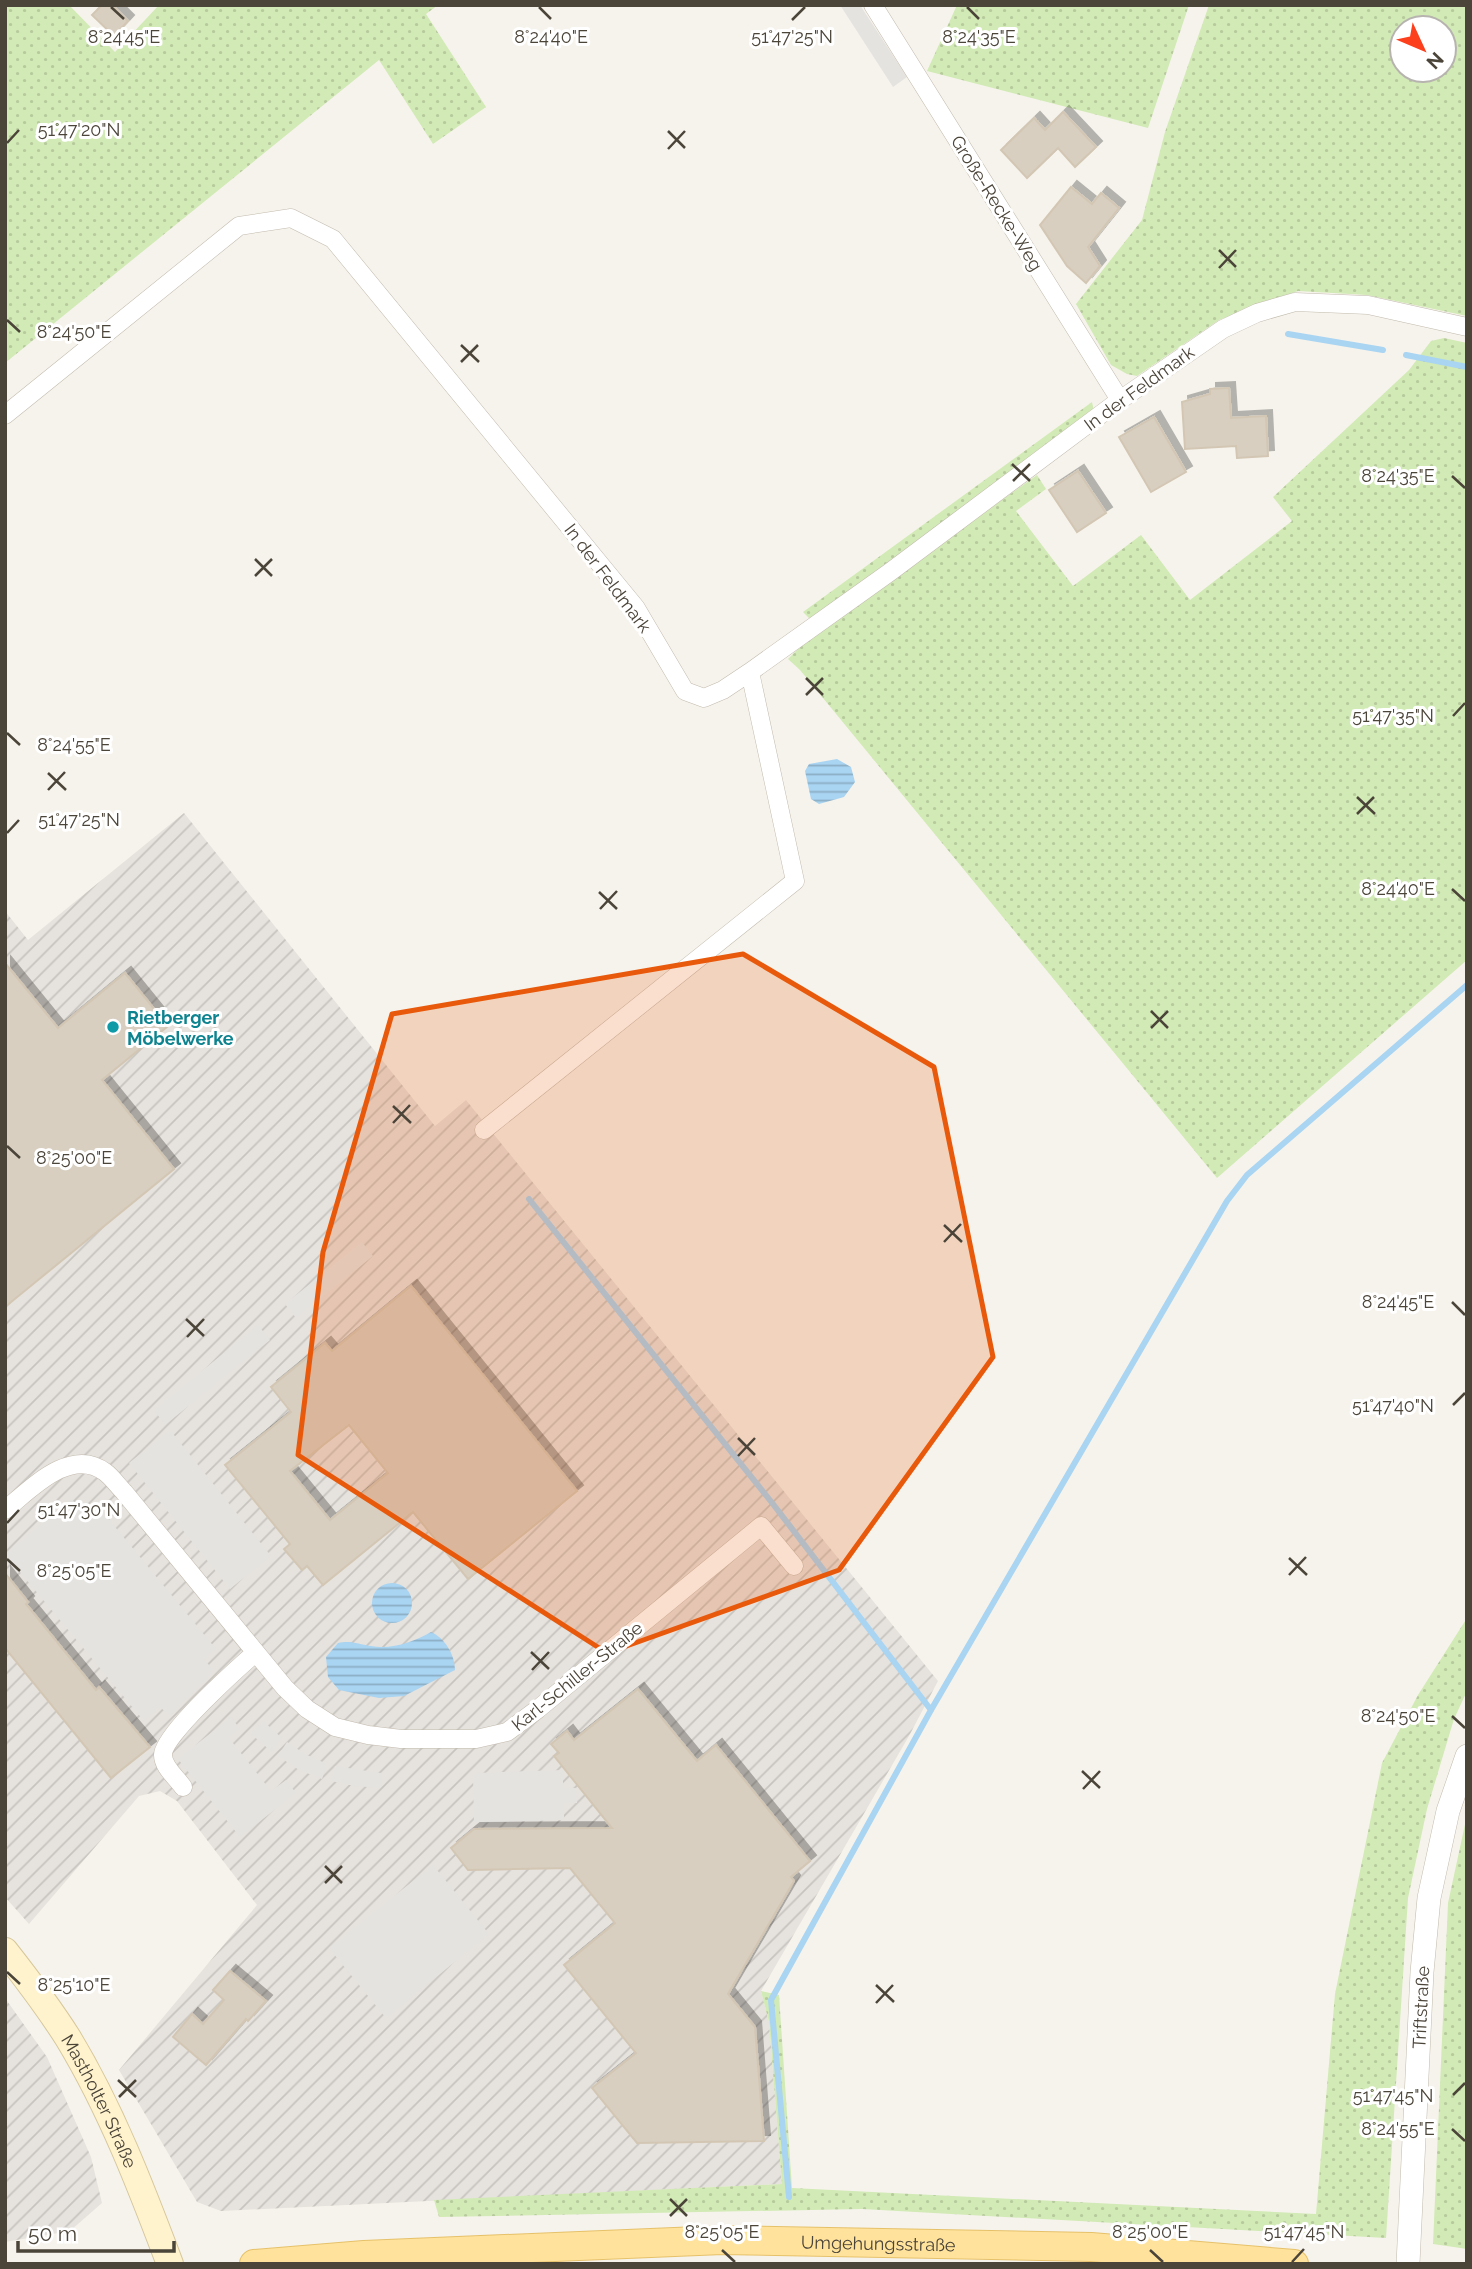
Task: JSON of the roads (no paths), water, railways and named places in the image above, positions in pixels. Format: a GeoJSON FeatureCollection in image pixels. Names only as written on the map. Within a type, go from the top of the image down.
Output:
{"type":"FeatureCollection","features":[{"type":"Feature","properties":{"kind":"main road","name":"Mastholter Straße"},"geometry":{"type":"LineString","coordinates":[[5,1951],[34,1988],[74,2049],[122,2141],[170,2264]]}},
{"type":"Feature","properties":{"kind":"main road","name":"Umgehungsstraße"},"geometry":{"type":"LineString","coordinates":[[254,2264],[363,2255],[722,2240],[1091,2247],[1294,2264]]}},
{"type":"Feature","properties":{"kind":"street","name":"Große-Recke-Weg"},"geometry":{"type":"LineString","coordinates":[[873,5],[1120,400]]}},
{"type":"Feature","properties":{"kind":"street","name":"In der Feldmark"},"geometry":{"type":"LineString","coordinates":[[5,415],[239,226],[291,218],[333,239],[636,608],[685,691],[704,698],[750,673],[1120,400],[1223,329],[1256,313],[1295,302],[1368,305],[1467,327]]}},
{"type":"Feature","properties":{"kind":"street"},"geometry":{"type":"LineString","coordinates":[[484,1130],[795,881],[750,673]]}},
{"type":"Feature","properties":{"kind":"street","name":"Karl-Schiller-Straße"},"geometry":{"type":"LineString","coordinates":[[5,1510],[53,1472],[69,1465],[86,1465],[103,1471],[124,1492],[255,1653],[307,1709],[335,1727],[401,1739],[476,1739],[507,1732],[761,1526],[794,1566]]}},
{"type":"Feature","properties":{"kind":"street"},"geometry":{"type":"LineString","coordinates":[[183,1787],[166,1766],[162,1756],[166,1742],[200,1705],[255,1653]]}},
{"type":"Feature","properties":{"kind":"street","name":"Triftstraße"},"geometry":{"type":"LineString","coordinates":[[1408,2264],[1422,1972],[1430,1898],[1448,1811],[1467,1756]]}},
{"type":"Feature","properties":{"kind":"water"},"geometry":{"type":"Polygon","coordinates":[[[837,759],[851,767],[855,782],[844,797],[819,804],[811,799],[805,771],[809,764],[837,759]]]}},
{"type":"Feature","properties":{"kind":"water"},"geometry":{"type":"Polygon","coordinates":[[[392,1583],[406,1589],[412,1603],[406,1617],[392,1623],[378,1617],[372,1603],[378,1589],[392,1583]]]}},
{"type":"Feature","properties":{"kind":"water"},"geometry":{"type":"Polygon","coordinates":[[[431,1632],[441,1638],[448,1648],[455,1670],[404,1696],[379,1698],[339,1690],[328,1677],[326,1657],[338,1643],[386,1647],[410,1642],[431,1632]]]}},
{"type":"Feature","properties":{"kind":"waterway"},"geometry":{"type":"LineString","coordinates":[[1288,334],[1383,350]]}},
{"type":"Feature","properties":{"kind":"waterway"},"geometry":{"type":"LineString","coordinates":[[1406,355],[1467,367]]}},
{"type":"Feature","properties":{"kind":"waterway"},"geometry":{"type":"LineString","coordinates":[[789,2197],[771,2000],[931,1710],[1227,1201],[1247,1175],[1467,985]]}},
{"type":"Feature","properties":{"kind":"waterway"},"geometry":{"type":"LineString","coordinates":[[529,1199],[773,1504],[931,1710]]}},
{"type":"Feature","properties":{"kind":"place","name":"Rietberger Möbelwerke"},"geometry":{"type":"Point","coordinates":[113,1027]}}]}
